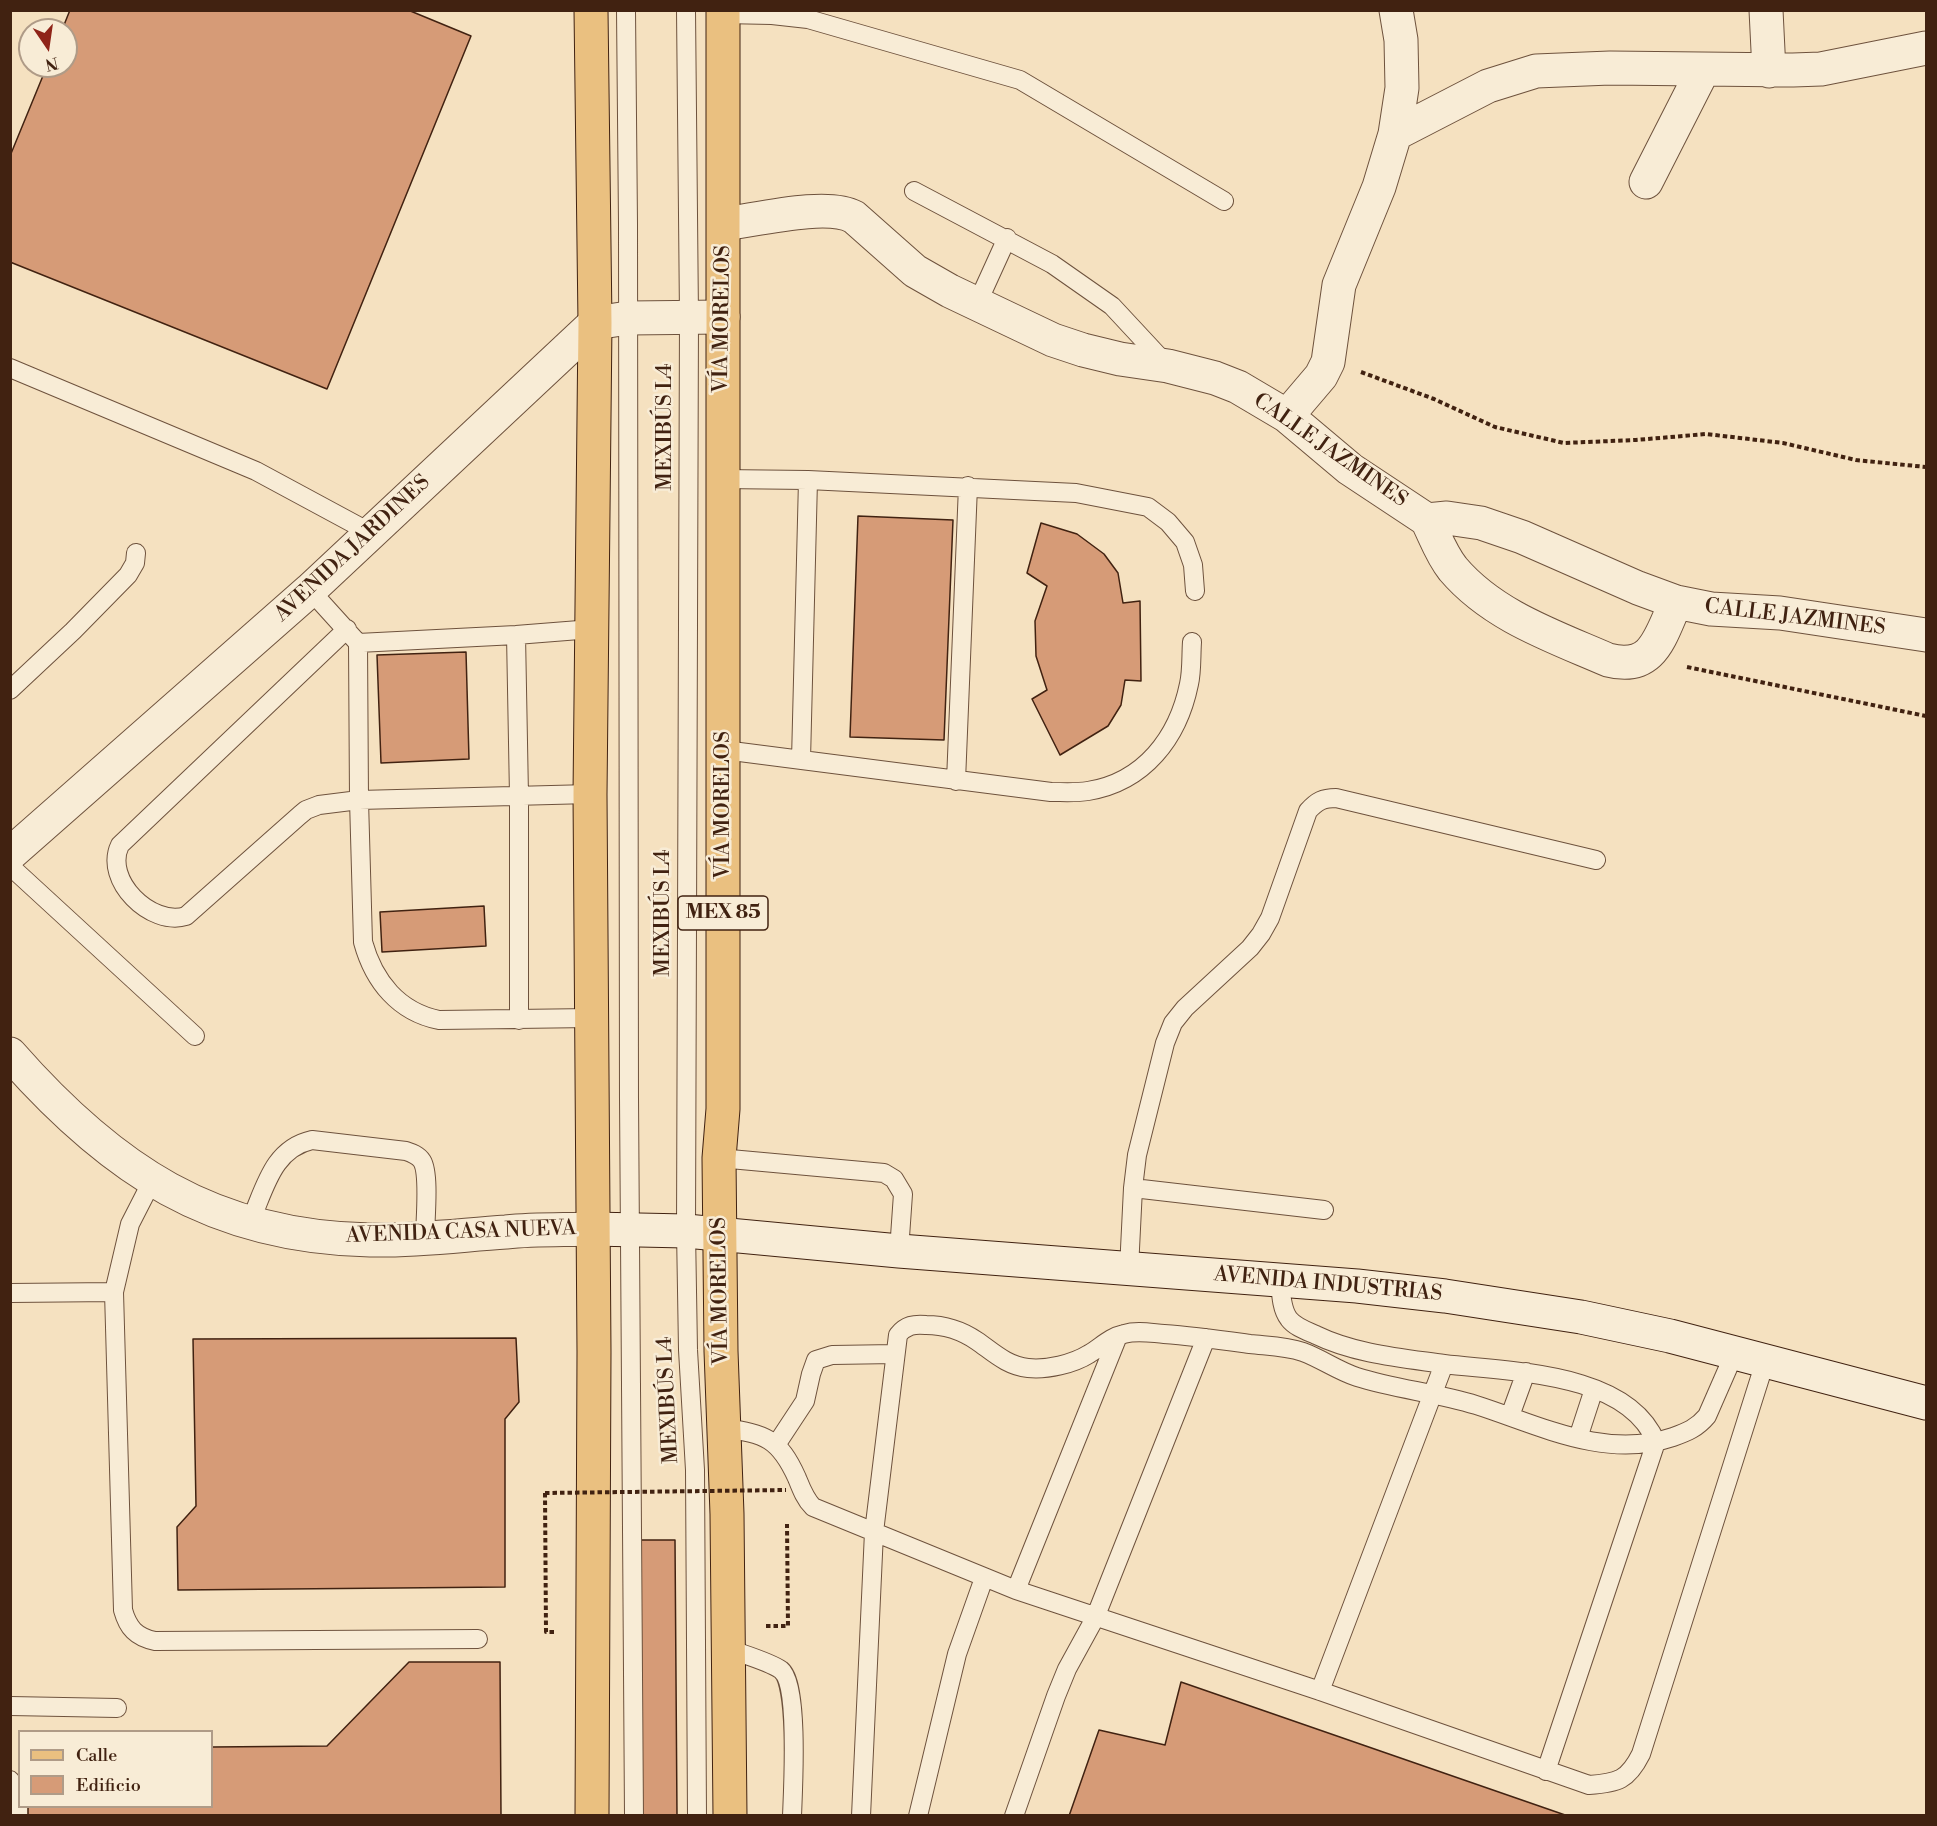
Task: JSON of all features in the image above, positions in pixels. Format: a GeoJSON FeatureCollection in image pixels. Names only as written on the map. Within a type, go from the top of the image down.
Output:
{"type":"FeatureCollection","features":[{"type":"Feature","properties":{"kind":"main road"},"geometry":{"type":"LineString","coordinates":[[591,10],[595,324],[590,794],[594,1482],[592,1815]]}},
{"type":"Feature","properties":{"kind":"main road","name":"VÍA MORELOS"},"geometry":{"type":"LineString","coordinates":[[723,12],[723,1097],[719,1158],[730,1815]]}},
{"type":"Feature","properties":{"kind":"street"},"geometry":{"type":"LineString","coordinates":[[1287,416],[1321,376],[1328,362],[1339,285],[1379,188],[1395,134],[1402,88],[1401,40],[1396,10]]}},
{"type":"Feature","properties":{"kind":"street"},"geometry":{"type":"LineString","coordinates":[[1766,10],[1769,70]]}},
{"type":"Feature","properties":{"kind":"street"},"geometry":{"type":"LineString","coordinates":[[1395,134],[1488,86],[1536,71],[1610,68],[1821,69],[1926,48]]}},
{"type":"Feature","properties":{"kind":"street"},"geometry":{"type":"LineString","coordinates":[[1646,182],[1703,70]]}},
{"type":"Feature","properties":{"kind":"street","name":"CALLE JAZMINES"},"geometry":{"type":"LineString","coordinates":[[724,224],[815,211],[845,211],[915,271],[1053,340],[1120,359],[1168,366],[1215,378],[1238,387],[1287,416],[1350,469],[1427,520],[1447,518],[1480,523],[1522,537],[1638,588],[1676,602],[1711,609],[1780,613],[1926,635]]}},
{"type":"Feature","properties":{"kind":"street"},"geometry":{"type":"LineString","coordinates":[[595,324],[628,318],[723,317]]}},
{"type":"Feature","properties":{"kind":"street","name":"AVENIDA JARDINES"},"geometry":{"type":"LineString","coordinates":[[10,854],[310,590],[595,324]]}},
{"type":"Feature","properties":{"kind":"street"},"geometry":{"type":"LineString","coordinates":[[1427,520],[1440,548],[1453,568],[1477,592],[1513,617],[1608,660],[1622,663],[1645,658],[1657,644],[1676,602]]}},
{"type":"Feature","properties":{"kind":"street","name":"AVENIDA CASA NUEVA"},"geometry":{"type":"LineString","coordinates":[[10,1054],[79,1124],[118,1158],[152,1181],[216,1212],[280,1230],[370,1240],[508,1231],[631,1228],[720,1234]]}},
{"type":"Feature","properties":{"kind":"street","name":"AVENIDA INDUSTRIAS"},"geometry":{"type":"LineString","coordinates":[[720,1234],[899,1251],[1280,1280],[1445,1296],[1581,1317],[1670,1336],[1926,1404]]}},
{"type":"Feature","properties":{"kind":"lane","name":"MEXIBÚS L4"},"geometry":{"type":"LineString","coordinates":[[626,10],[634,1815]]}},
{"type":"Feature","properties":{"kind":"lane","name":"MEXIBÚS L4"},"geometry":{"type":"LineString","coordinates":[[686,10],[689,317],[686,1231],[688,1350],[695,1470],[697,1815]]}},
{"type":"Feature","properties":{"kind":"lane"},"geometry":{"type":"LineString","coordinates":[[723,12],[808,19],[1020,80],[1224,201]]}},
{"type":"Feature","properties":{"kind":"lane"},"geometry":{"type":"LineString","coordinates":[[914,191],[1007,238],[1052,264],[1112,306],[1168,366]]}},
{"type":"Feature","properties":{"kind":"lane"},"geometry":{"type":"LineString","coordinates":[[977,304],[1007,238]]}},
{"type":"Feature","properties":{"kind":"lane"},"geometry":{"type":"LineString","coordinates":[[10,368],[256,471],[371,533]]}},
{"type":"Feature","properties":{"kind":"lane"},"geometry":{"type":"LineString","coordinates":[[723,479],[808,480],[1076,492],[1148,507],[1168,522],[1185,542],[1193,566],[1195,591]]}},
{"type":"Feature","properties":{"kind":"lane"},"geometry":{"type":"LineString","coordinates":[[801,759],[808,480]]}},
{"type":"Feature","properties":{"kind":"lane"},"geometry":{"type":"LineString","coordinates":[[956,781],[968,486]]}},
{"type":"Feature","properties":{"kind":"lane"},"geometry":{"type":"LineString","coordinates":[[10,690],[73,632],[128,575],[135,563],[136,553]]}},
{"type":"Feature","properties":{"kind":"lane"},"geometry":{"type":"LineString","coordinates":[[310,590],[353,636],[363,942],[368,961],[376,976],[407,1009],[423,1017],[439,1020],[591,1018]]}},
{"type":"Feature","properties":{"kind":"lane"},"geometry":{"type":"LineString","coordinates":[[590,794],[359,800],[320,805],[306,810],[193,910],[178,918],[169,918],[148,909],[123,884],[118,874],[115,855],[120,845],[353,636],[516,635],[592,629]]}},
{"type":"Feature","properties":{"kind":"lane"},"geometry":{"type":"LineString","coordinates":[[516,635],[519,1020]]}},
{"type":"Feature","properties":{"kind":"lane"},"geometry":{"type":"LineString","coordinates":[[724,750],[1051,792],[1087,791],[1121,782],[1149,764],[1168,738],[1181,716],[1190,682],[1192,642]]}},
{"type":"Feature","properties":{"kind":"lane"},"geometry":{"type":"LineString","coordinates":[[1129,1269],[1137,1155],[1165,1044],[1173,1023],[1185,1008],[1250,948],[1261,934],[1270,918],[1308,812],[1314,804],[1326,798],[1336,798],[1596,860]]}},
{"type":"Feature","properties":{"kind":"lane"},"geometry":{"type":"LineString","coordinates":[[10,866],[195,1036]]}},
{"type":"Feature","properties":{"kind":"lane"},"geometry":{"type":"LineString","coordinates":[[250,1222],[275,1166],[282,1156],[289,1149],[312,1140],[406,1151],[421,1159],[426,1174],[425,1238]]}},
{"type":"Feature","properties":{"kind":"lane"},"geometry":{"type":"LineString","coordinates":[[719,1158],[884,1173],[894,1179],[903,1194],[899,1251]]}},
{"type":"Feature","properties":{"kind":"lane"},"geometry":{"type":"LineString","coordinates":[[152,1181],[130,1224],[114,1292],[123,1610],[126,1622],[142,1638],[155,1641],[478,1639]]}},
{"type":"Feature","properties":{"kind":"lane"},"geometry":{"type":"LineString","coordinates":[[1133,1188],[1324,1209]]}},
{"type":"Feature","properties":{"kind":"lane"},"geometry":{"type":"LineString","coordinates":[[1280,1280],[1283,1307],[1289,1320],[1340,1346],[1444,1364],[1557,1377],[1594,1389],[1617,1400],[1634,1410],[1652,1432],[1656,1442],[1546,1771]]}},
{"type":"Feature","properties":{"kind":"lane"},"geometry":{"type":"LineString","coordinates":[[10,1293],[114,1292]]}},
{"type":"Feature","properties":{"kind":"lane"},"geometry":{"type":"LineString","coordinates":[[861,1815],[874,1532],[895,1354],[898,1335],[903,1329],[913,1325],[941,1325],[975,1339],[1011,1364],[1028,1368],[1042,1368],[1073,1362],[1118,1336],[1140,1332],[1285,1347],[1303,1352],[1359,1377],[1432,1394],[1578,1438],[1595,1442],[1638,1445],[1656,1442],[1686,1432],[1701,1424],[1707,1416],[1734,1353]]}},
{"type":"Feature","properties":{"kind":"lane"},"geometry":{"type":"LineString","coordinates":[[1016,1590],[1118,1336]]}},
{"type":"Feature","properties":{"kind":"lane"},"geometry":{"type":"LineString","coordinates":[[1014,1815],[1056,1696],[1067,1669],[1095,1618],[1206,1338]]}},
{"type":"Feature","properties":{"kind":"lane"},"geometry":{"type":"LineString","coordinates":[[776,1445],[805,1401],[816,1360],[832,1355],[895,1354]]}},
{"type":"Feature","properties":{"kind":"lane"},"geometry":{"type":"LineString","coordinates":[[724,1428],[746,1431],[764,1437],[776,1445],[789,1461],[808,1503],[820,1510],[984,1578],[1095,1618],[1320,1691],[1546,1771],[1589,1785],[1609,1784],[1622,1779],[1633,1769],[1641,1754],[1765,1362]]}},
{"type":"Feature","properties":{"kind":"lane"},"geometry":{"type":"LineString","coordinates":[[1320,1691],[1444,1364]]}},
{"type":"Feature","properties":{"kind":"lane"},"geometry":{"type":"LineString","coordinates":[[1510,1416],[1526,1372]]}},
{"type":"Feature","properties":{"kind":"lane"},"geometry":{"type":"LineString","coordinates":[[1578,1438],[1594,1389]]}},
{"type":"Feature","properties":{"kind":"lane"},"geometry":{"type":"LineString","coordinates":[[918,1815],[957,1654],[984,1578]]}},
{"type":"Feature","properties":{"kind":"lane"},"geometry":{"type":"LineString","coordinates":[[729,1649],[780,1670],[788,1680],[791,1693],[794,1753],[792,1815]]}},
{"type":"Feature","properties":{"kind":"lane"},"geometry":{"type":"LineString","coordinates":[[10,1706],[117,1708]]}},
{"type":"Feature","properties":{"kind":"lane"},"geometry":{"type":"LineString","coordinates":[[10,1780],[18,1790],[18,1815]]}},
{"type":"Feature","properties":{"kind":"path"},"geometry":{"type":"LineString","coordinates":[[1328,362],[1379,377],[1496,427],[1564,443],[1706,434],[1783,443],[1856,460],[1926,467]]}},
{"type":"Feature","properties":{"kind":"path"},"geometry":{"type":"LineString","coordinates":[[1645,658],[1926,716]]}},
{"type":"Feature","properties":{"kind":"path"},"geometry":{"type":"LineString","coordinates":[[544,1493],[786,1490],[787,1501]]}},
{"type":"Feature","properties":{"kind":"path"},"geometry":{"type":"LineString","coordinates":[[766,1615],[766,1626],[788,1626],[787,1513]]}},
{"type":"Feature","properties":{"kind":"building"},"geometry":{"type":"Polygon","coordinates":[[[70,10],[408,10],[471,36],[327,389],[10,262],[10,156],[42,78],[78,78],[78,18],[67,18],[70,10]]]}},
{"type":"Feature","properties":{"kind":"building"},"geometry":{"type":"Polygon","coordinates":[[[858,516],[953,520],[944,740],[850,737],[858,516]]]}},
{"type":"Feature","properties":{"kind":"building"},"geometry":{"type":"Polygon","coordinates":[[[1041,523],[1077,534],[1104,554],[1118,573],[1123,603],[1140,601],[1141,681],[1125,680],[1121,705],[1108,726],[1060,755],[1032,699],[1047,690],[1036,656],[1035,621],[1047,586],[1027,573],[1041,523]]]}},
{"type":"Feature","properties":{"kind":"building"},"geometry":{"type":"Polygon","coordinates":[[[466,652],[469,759],[381,763],[377,655],[466,652]]]}},
{"type":"Feature","properties":{"kind":"building"},"geometry":{"type":"Polygon","coordinates":[[[484,906],[486,946],[382,952],[380,912],[484,906]]]}},
{"type":"Feature","properties":{"kind":"building"},"geometry":{"type":"Polygon","coordinates":[[[516,1338],[519,1402],[505,1419],[505,1587],[178,1590],[177,1527],[196,1506],[193,1339],[516,1338]]]}},
{"type":"Feature","properties":{"kind":"building"},"geometry":{"type":"Polygon","coordinates":[[[639,1540],[675,1540],[677,1816],[641,1816],[639,1540]]]}},
{"type":"Feature","properties":{"kind":"building"},"geometry":{"type":"Polygon","coordinates":[[[409,1662],[500,1662],[501,1816],[28,1816],[28,1808],[213,1808],[213,1747],[327,1746],[409,1662]]]}},
{"type":"Feature","properties":{"kind":"building"},"geometry":{"type":"Polygon","coordinates":[[[1181,1682],[1568,1816],[1069,1816],[1099,1730],[1165,1745],[1181,1682]]]}}]}
